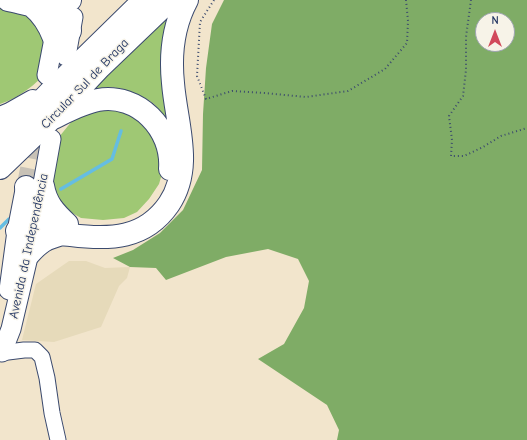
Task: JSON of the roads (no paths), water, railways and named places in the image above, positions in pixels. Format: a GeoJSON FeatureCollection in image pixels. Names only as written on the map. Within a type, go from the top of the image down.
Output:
{"type":"FeatureCollection","features":[{"type":"Feature","properties":{"kind":"highway"},"geometry":{"type":"LineString","coordinates":[[8,0],[32,6],[52,8],[65,1],[66,14],[62,35],[50,28],[38,11],[32,6]]}},
{"type":"Feature","properties":{"kind":"highway","name":"Circular Sul de Braga"},"geometry":{"type":"LineString","coordinates":[[0,144],[50,82],[144,0]]}},
{"type":"Feature","properties":{"kind":"highway","name":"Circular Sul de Braga"},"geometry":{"type":"LineString","coordinates":[[0,168],[51,129],[100,67],[170,0]]}},
{"type":"Feature","properties":{"kind":"highway"},"geometry":{"type":"LineString","coordinates":[[28,254],[40,242],[65,229],[102,238],[117,237],[129,234],[151,223],[170,203],[176,192],[180,179],[182,151],[173,84],[172,54],[176,29],[187,0]]}},
{"type":"Feature","properties":{"kind":"highway"},"geometry":{"type":"LineString","coordinates":[[0,118],[20,108],[50,82]]}},
{"type":"Feature","properties":{"kind":"highway"},"geometry":{"type":"LineString","coordinates":[[34,187],[26,227],[41,229],[51,233],[86,226],[120,225],[135,220],[143,215],[159,200],[164,191],[170,173],[170,154],[168,145],[158,125],[151,116],[129,103],[118,100],[98,100],[51,129]]}},
{"type":"Feature","properties":{"kind":"highway"},"geometry":{"type":"LineString","coordinates":[[34,187],[45,197],[65,229]]}},
{"type":"Feature","properties":{"kind":"main road"},"geometry":{"type":"LineString","coordinates":[[50,82],[62,35]]}},
{"type":"Feature","properties":{"kind":"main road"},"geometry":{"type":"LineString","coordinates":[[62,35],[66,56]]}},
{"type":"Feature","properties":{"kind":"main road","name":"Avenida da Independência"},"geometry":{"type":"LineString","coordinates":[[34,187],[51,129]]}},
{"type":"Feature","properties":{"kind":"main road","name":"Avenida da Independência"},"geometry":{"type":"LineString","coordinates":[[1,356],[11,328],[28,254],[26,227]]}},
{"type":"Feature","properties":{"kind":"main road","name":"Avenida da Independência"},"geometry":{"type":"LineString","coordinates":[[1,356],[2,333],[26,227]]}},
{"type":"Feature","properties":{"kind":"street"},"geometry":{"type":"LineString","coordinates":[[1,356],[24,350],[34,350],[42,357],[58,440]]}},
{"type":"Feature","properties":{"kind":"waterway"},"geometry":{"type":"LineString","coordinates":[[61,189],[112,159],[121,131]]}},
{"type":"Feature","properties":{"kind":"waterway"},"geometry":{"type":"LineString","coordinates":[[0,228],[9,219]]}},
{"type":"Feature","properties":{"kind":"tunnel"},"geometry":{"type":"LineString","coordinates":[[26,187],[38,126]]}}]}
